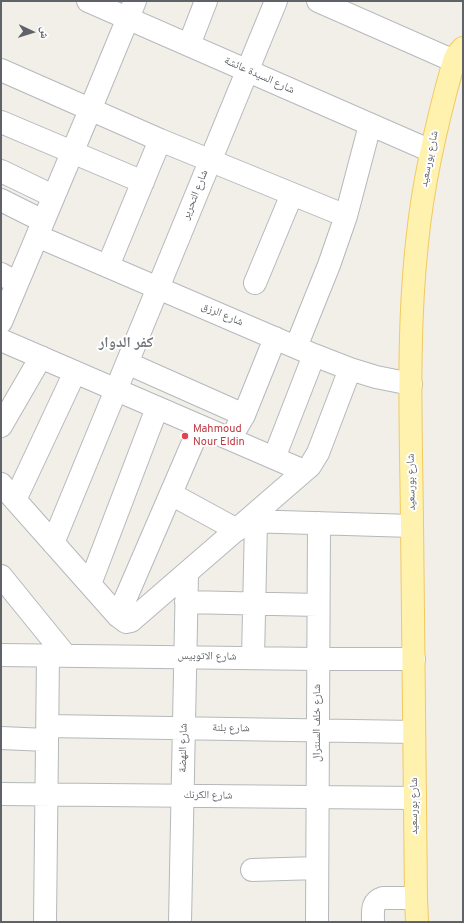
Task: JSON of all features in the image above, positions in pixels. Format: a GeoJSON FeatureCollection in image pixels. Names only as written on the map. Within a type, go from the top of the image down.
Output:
{"type":"FeatureCollection","features":[{"type":"Feature","properties":{"kind":"main road","name":"شارع بورسعيد"},"geometry":{"type":"LineString","coordinates":[[417,922],[411,384],[413,290],[423,197],[431,151],[446,91],[459,55]]}},
{"type":"Feature","properties":{"kind":"street","name":"شارع السيدة عائشة"},"geometry":{"type":"LineString","coordinates":[[88,1],[131,10],[189,46],[431,151]]}},
{"type":"Feature","properties":{"kind":"street"},"geometry":{"type":"LineString","coordinates":[[189,46],[206,1]]}},
{"type":"Feature","properties":{"kind":"street","name":"شارع التحرير"},"geometry":{"type":"LineString","coordinates":[[53,543],[276,1]]}},
{"type":"Feature","properties":{"kind":"street"},"geometry":{"type":"LineString","coordinates":[[318,1],[459,55]]}},
{"type":"Feature","properties":{"kind":"street"},"geometry":{"type":"LineString","coordinates":[[1,322],[9,278],[40,228],[131,10]]}},
{"type":"Feature","properties":{"kind":"street"},"geometry":{"type":"LineString","coordinates":[[1,70],[160,140],[346,216]]}},
{"type":"Feature","properties":{"kind":"street"},"geometry":{"type":"LineString","coordinates":[[1,122],[143,182]]}},
{"type":"Feature","properties":{"kind":"street"},"geometry":{"type":"LineString","coordinates":[[274,458],[329,265],[346,216],[370,125]]}},
{"type":"Feature","properties":{"kind":"street"},"geometry":{"type":"LineString","coordinates":[[108,266],[160,140]]}},
{"type":"Feature","properties":{"kind":"street"},"geometry":{"type":"LineString","coordinates":[[1,171],[53,196]]}},
{"type":"Feature","properties":{"kind":"street"},"geometry":{"type":"LineString","coordinates":[[255,283],[292,194]]}},
{"type":"Feature","properties":{"kind":"street","name":"شارع الرزق"},"geometry":{"type":"LineString","coordinates":[[1,200],[40,228],[108,266],[350,369],[376,377],[411,384]]}},
{"type":"Feature","properties":{"kind":"street"},"geometry":{"type":"LineString","coordinates":[[231,440],[244,415],[275,338]]}},
{"type":"Feature","properties":{"kind":"street"},"geometry":{"type":"LineString","coordinates":[[1,340],[304,471]]}},
{"type":"Feature","properties":{"kind":"street"},"geometry":{"type":"LineString","coordinates":[[1,426],[41,357]]}},
{"type":"Feature","properties":{"kind":"street"},"geometry":{"type":"LineString","coordinates":[[127,363],[244,415]]}},
{"type":"Feature","properties":{"kind":"street"},"geometry":{"type":"LineString","coordinates":[[76,372],[8,492],[118,616],[126,622],[134,620],[247,524],[310,466],[318,453],[350,369]]}},
{"type":"Feature","properties":{"kind":"street"},"geometry":{"type":"LineString","coordinates":[[90,584],[157,408]]}},
{"type":"Feature","properties":{"kind":"street"},"geometry":{"type":"LineString","coordinates":[[118,616],[200,426]]}},
{"type":"Feature","properties":{"kind":"street"},"geometry":{"type":"LineString","coordinates":[[170,494],[247,524],[412,526]]}},
{"type":"Feature","properties":{"kind":"street"},"geometry":{"type":"LineString","coordinates":[[247,524],[255,604],[253,658]]}},
{"type":"Feature","properties":{"kind":"street","name":"شارع خلف السنترال"},"geometry":{"type":"LineString","coordinates":[[317,922],[319,524]]}},
{"type":"Feature","properties":{"kind":"street","name":"شارع النهضة"},"geometry":{"type":"LineString","coordinates":[[180,922],[187,574]]}},
{"type":"Feature","properties":{"kind":"street"},"geometry":{"type":"LineString","coordinates":[[1,576],[57,656],[47,733],[45,922]]}},
{"type":"Feature","properties":{"kind":"street"},"geometry":{"type":"LineString","coordinates":[[186,602],[318,605]]}},
{"type":"Feature","properties":{"kind":"street","name":"شارع الاتوبيس"},"geometry":{"type":"LineString","coordinates":[[1,655],[318,659],[414,658]]}},
{"type":"Feature","properties":{"kind":"street","name":"شارع بلنة"},"geometry":{"type":"LineString","coordinates":[[1,738],[47,733],[184,728],[414,732]]}},
{"type":"Feature","properties":{"kind":"street","name":"شارع الكرنك"},"geometry":{"type":"LineString","coordinates":[[1,794],[415,798]]}},
{"type":"Feature","properties":{"kind":"street"},"geometry":{"type":"LineString","coordinates":[[252,870],[317,868]]}},
{"type":"Feature","properties":{"kind":"street"},"geometry":{"type":"LineString","coordinates":[[373,922],[373,908],[378,900],[383,898],[416,898]]}},
{"type":"Feature","properties":{"kind":"place","name":"Mahmoud Nour Eldin"},"geometry":{"type":"Point","coordinates":[185,436]}},
{"type":"Feature","properties":{"kind":"district","name":"كفر الدوار"},"geometry":{"type":"Point","coordinates":[126,344]}}]}
